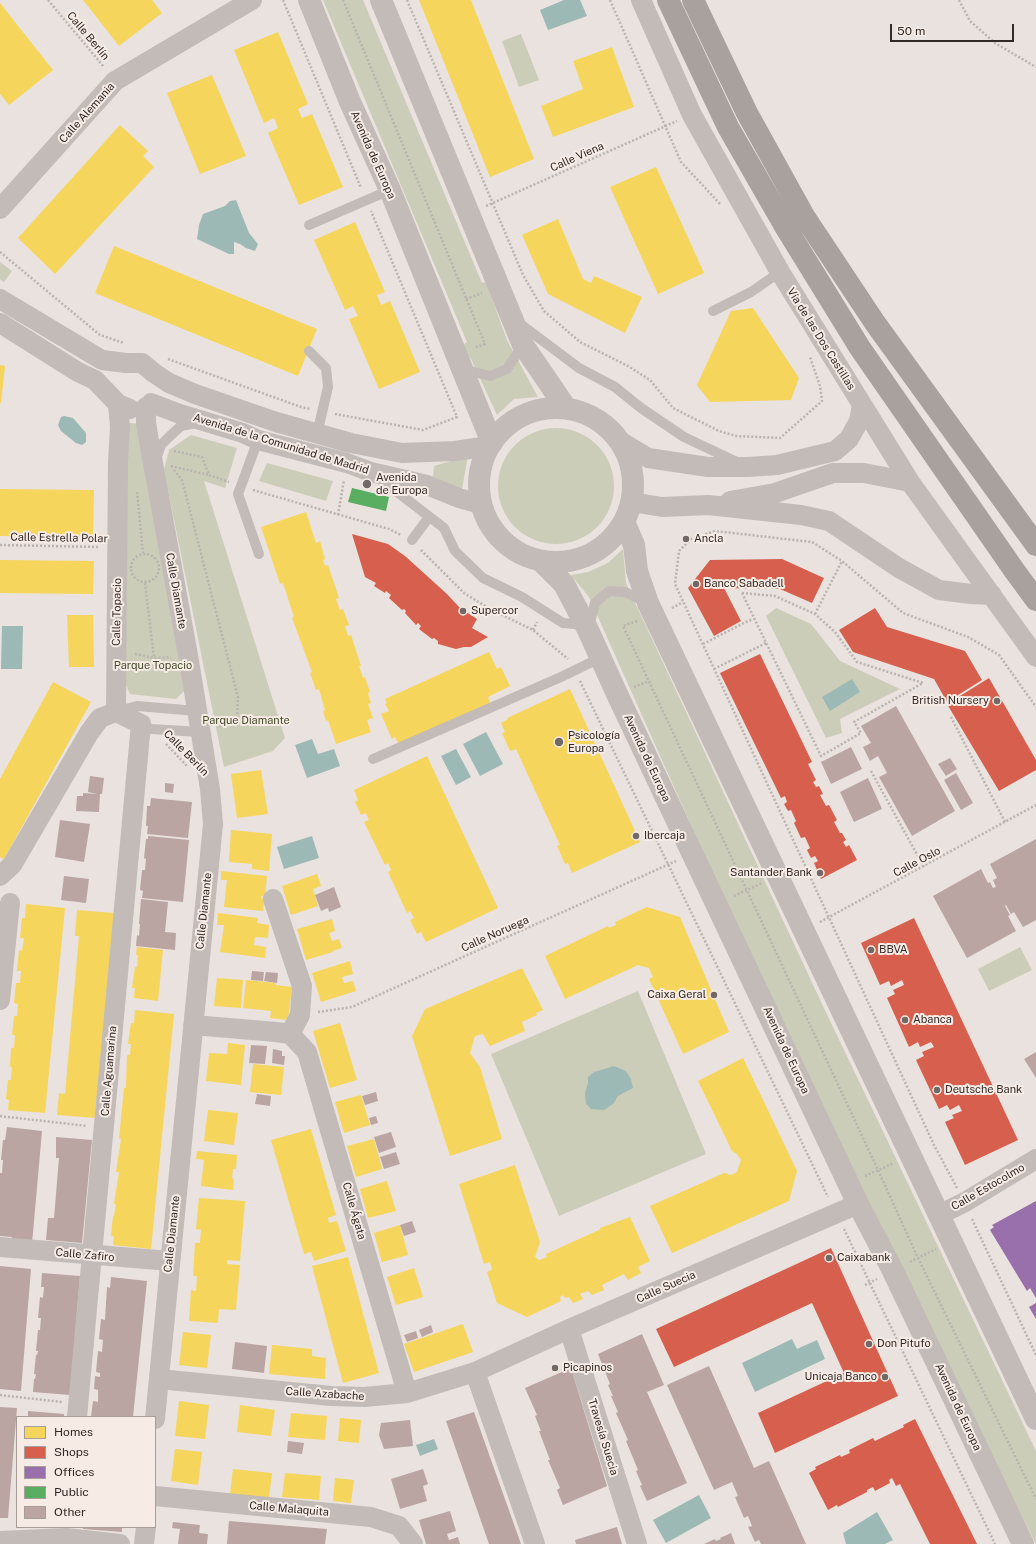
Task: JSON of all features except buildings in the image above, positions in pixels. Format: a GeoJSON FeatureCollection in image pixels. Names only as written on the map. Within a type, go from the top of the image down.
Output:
{"type":"FeatureCollection","features":[{"type":"Feature","properties":{"kind":"highway"},"geometry":{"type":"LineString","coordinates":[[668,0],[728,127],[790,235],[860,348],[1036,600]]}},
{"type":"Feature","properties":{"kind":"highway"},"geometry":{"type":"LineString","coordinates":[[693,0],[747,113],[804,216],[875,323],[1036,545]]}},
{"type":"Feature","properties":{"kind":"street","name":"Calle Alemania"},"geometry":{"type":"LineString","coordinates":[[0,209],[115,81],[252,0]]}},
{"type":"Feature","properties":{"kind":"street","name":"Avenida de Europa"},"geometry":{"type":"LineString","coordinates":[[309,0],[350,102],[390,190],[462,369],[490,444]]}},
{"type":"Feature","properties":{"kind":"street"},"geometry":{"type":"LineString","coordinates":[[381,0],[523,345],[566,408]]}},
{"type":"Feature","properties":{"kind":"street","name":"Vía de las Dos Castillas"},"geometry":{"type":"LineString","coordinates":[[641,0],[692,114],[780,272],[910,482],[1036,657]]}},
{"type":"Feature","properties":{"kind":"street"},"geometry":{"type":"LineString","coordinates":[[0,299],[102,360],[128,354],[142,363],[161,366],[156,394],[148,405],[131,410],[115,400],[95,380],[78,372],[0,323]]}},
{"type":"Feature","properties":{"kind":"street"},"geometry":{"type":"LineString","coordinates":[[115,400],[109,383],[115,370],[128,354]]}},
{"type":"Feature","properties":{"kind":"street","name":"Avenida de la Comunidad de Madrid"},"geometry":{"type":"LineString","coordinates":[[161,366],[169,383],[195,394],[276,422],[317,434],[402,453],[455,451],[490,444]]}},
{"type":"Feature","properties":{"kind":"street","name":"Calle Topacio"},"geometry":{"type":"LineString","coordinates":[[115,400],[120,427],[118,462],[116,712]]}},
{"type":"Feature","properties":{"kind":"street","name":"Avenida de la Comunidad de Madrid"},"geometry":{"type":"LineString","coordinates":[[148,405],[243,433],[258,440],[371,472],[427,485],[458,498],[480,504]]}},
{"type":"Feature","properties":{"kind":"street","name":"Calle Diamante"},"geometry":{"type":"LineString","coordinates":[[148,405],[146,422],[188,655],[210,789],[213,824],[155,1416]]}},
{"type":"Feature","properties":{"kind":"street"},"geometry":{"type":"LineString","coordinates":[[620,441],[629,460],[633,481],[632,502],[624,522],[609,542],[589,555],[566,562],[542,562],[514,551],[493,531],[480,504],[479,474],[490,444],[514,420],[539,409],[566,408],[587,414],[605,425],[620,441],[648,458],[708,467],[748,467],[777,465],[835,451],[849,439],[859,421],[862,405]]}},
{"type":"Feature","properties":{"kind":"street"},"geometry":{"type":"LineString","coordinates":[[632,502],[662,507],[708,505],[775,493],[833,473],[864,474],[910,482]]}},
{"type":"Feature","properties":{"kind":"street"},"geometry":{"type":"LineString","coordinates":[[708,505],[801,515],[829,521],[899,568],[938,590],[992,595]]}},
{"type":"Feature","properties":{"kind":"street"},"geometry":{"type":"LineString","coordinates":[[624,522],[634,545],[637,571],[651,610],[1036,1419]]}},
{"type":"Feature","properties":{"kind":"street","name":"Avenida de Europa"},"geometry":{"type":"LineString","coordinates":[[542,562],[564,584],[587,628],[848,1183],[893,1271],[1023,1544]]}},
{"type":"Feature","properties":{"kind":"street"},"geometry":{"type":"LineString","coordinates":[[0,876],[2,876],[12,865],[89,733],[100,718],[116,712],[146,726]]}},
{"type":"Feature","properties":{"kind":"street","name":"Calle Aguamarina"},"geometry":{"type":"LineString","coordinates":[[77,1410],[103,1127],[146,726]]}},
{"type":"Feature","properties":{"kind":"street"},"geometry":{"type":"LineString","coordinates":[[193,1025],[290,1034],[300,1015],[302,986],[273,899]]}},
{"type":"Feature","properties":{"kind":"street"},"geometry":{"type":"LineString","coordinates":[[0,1000],[5,902]]}},
{"type":"Feature","properties":{"kind":"street","name":"Calle Ágata"},"geometry":{"type":"LineString","coordinates":[[290,1034],[307,1052],[408,1393]]}},
{"type":"Feature","properties":{"kind":"street","name":"Calle Estocolmo"},"geometry":{"type":"LineString","coordinates":[[939,1215],[964,1202],[1036,1159]]}},
{"type":"Feature","properties":{"kind":"street","name":"Calle Suecia"},"geometry":{"type":"LineString","coordinates":[[475,1372],[569,1329],[858,1204]]}},
{"type":"Feature","properties":{"kind":"street","name":"Calle Zafiro"},"geometry":{"type":"LineString","coordinates":[[0,1248],[170,1261]]}},
{"type":"Feature","properties":{"kind":"street","name":"Travesía Suecia"},"geometry":{"type":"LineString","coordinates":[[569,1329],[637,1544]]}},
{"type":"Feature","properties":{"kind":"street"},"geometry":{"type":"LineString","coordinates":[[475,1372],[535,1544]]}},
{"type":"Feature","properties":{"kind":"street","name":"Calle Azabache"},"geometry":{"type":"LineString","coordinates":[[159,1379],[331,1396],[364,1397],[408,1393],[475,1372]]}},
{"type":"Feature","properties":{"kind":"street","name":"Calle Malaquita"},"geometry":{"type":"LineString","coordinates":[[156,1496],[371,1517],[399,1526],[413,1544]]}},
{"type":"Feature","properties":{"kind":"street"},"geometry":{"type":"LineString","coordinates":[[144,1544],[146,1528]]}},
{"type":"Feature","properties":{"kind":"street"},"geometry":{"type":"LineString","coordinates":[[0,1541],[66,1533],[120,1544]]}},
{"type":"Feature","properties":{"kind":"lane"},"geometry":{"type":"LineString","coordinates":[[309,225],[390,190]]}},
{"type":"Feature","properties":{"kind":"lane"},"geometry":{"type":"LineString","coordinates":[[713,311],[751,292],[780,272]]}},
{"type":"Feature","properties":{"kind":"lane"},"geometry":{"type":"LineString","coordinates":[[511,315],[526,330],[579,368],[614,387],[684,438],[748,467]]}},
{"type":"Feature","properties":{"kind":"lane"},"geometry":{"type":"LineString","coordinates":[[462,369],[490,376],[507,369],[523,345]]}},
{"type":"Feature","properties":{"kind":"lane"},"geometry":{"type":"LineString","coordinates":[[309,351],[326,368],[328,387],[317,434]]}},
{"type":"Feature","properties":{"kind":"lane"},"geometry":{"type":"LineString","coordinates":[[154,465],[161,445],[181,426],[205,421]]}},
{"type":"Feature","properties":{"kind":"lane"},"geometry":{"type":"LineString","coordinates":[[258,440],[238,494],[258,554]]}},
{"type":"Feature","properties":{"kind":"lane"},"geometry":{"type":"LineString","coordinates":[[371,472],[444,528],[455,550],[483,578],[522,596],[564,622],[587,628],[595,603],[609,591],[625,592],[651,610]]}},
{"type":"Feature","properties":{"kind":"lane"},"geometry":{"type":"LineString","coordinates":[[412,540],[429,517]]}},
{"type":"Feature","properties":{"kind":"lane"},"geometry":{"type":"LineString","coordinates":[[373,759],[600,658]]}},
{"type":"Feature","properties":{"kind":"lane"},"geometry":{"type":"LineString","coordinates":[[116,712],[137,706],[197,711]]}},
{"type":"Feature","properties":{"kind":"lane"},"geometry":{"type":"LineString","coordinates":[[146,726],[200,732]]}},
{"type":"Feature","properties":{"kind":"path","name":"Calle Berlín"},"geometry":{"type":"LineString","coordinates":[[48,0],[115,81]]}},
{"type":"Feature","properties":{"kind":"path"},"geometry":{"type":"LineString","coordinates":[[343,0],[485,344]]}},
{"type":"Feature","properties":{"kind":"path"},"geometry":{"type":"LineString","coordinates":[[407,0],[523,275],[544,311],[580,342],[628,366],[650,380],[673,408],[720,431],[736,436],[780,438],[822,401],[820,386]]}},
{"type":"Feature","properties":{"kind":"path"},"geometry":{"type":"LineString","coordinates":[[959,0],[970,21],[995,43],[1036,67]]}},
{"type":"Feature","properties":{"kind":"path","name":"Calle Viena"},"geometry":{"type":"LineString","coordinates":[[469,214],[692,114]]}},
{"type":"Feature","properties":{"kind":"path"},"geometry":{"type":"LineString","coordinates":[[0,252],[100,334],[128,354]]}},
{"type":"Feature","properties":{"kind":"path"},"geometry":{"type":"LineString","coordinates":[[161,366],[301,407],[423,430],[457,417]]}},
{"type":"Feature","properties":{"kind":"path"},"geometry":{"type":"LineString","coordinates":[[171,451],[202,457],[209,475]]}},
{"type":"Feature","properties":{"kind":"path"},"geometry":{"type":"LineString","coordinates":[[200,732],[226,724],[237,718],[238,697],[182,480],[170,466],[209,475],[241,486],[389,529],[412,540],[464,593],[490,609],[533,630],[566,657],[575,670],[669,864],[995,1544]]}},
{"type":"Feature","properties":{"kind":"path"},"geometry":{"type":"LineString","coordinates":[[137,486],[142,553]]}},
{"type":"Feature","properties":{"kind":"path"},"geometry":{"type":"LineString","coordinates":[[1036,707],[999,655],[968,637],[903,613],[842,561],[812,542],[715,531],[692,539],[679,550],[675,584],[934,1145],[964,1202],[1036,1355]]}},
{"type":"Feature","properties":{"kind":"path","name":"Calle Estrella Polar"},"geometry":{"type":"LineString","coordinates":[[0,545],[118,548]]}},
{"type":"Feature","properties":{"kind":"path"},"geometry":{"type":"LineString","coordinates":[[142,553],[154,556],[160,565],[155,579],[145,583],[133,577],[130,568],[133,560],[142,553]]}},
{"type":"Feature","properties":{"kind":"path"},"geometry":{"type":"LineString","coordinates":[[815,614],[842,561]]}},
{"type":"Feature","properties":{"kind":"path"},"geometry":{"type":"LineString","coordinates":[[145,583],[154,658]]}},
{"type":"Feature","properties":{"kind":"path"},"geometry":{"type":"LineString","coordinates":[[742,592],[775,596],[815,614],[835,632],[857,662],[923,683],[854,722],[862,734],[821,756],[742,592]]}},
{"type":"Feature","properties":{"kind":"path"},"geometry":{"type":"LineString","coordinates":[[683,602],[651,610],[623,626],[918,1258],[1036,1499]]}},
{"type":"Feature","properties":{"kind":"path"},"geometry":{"type":"LineString","coordinates":[[703,644],[754,619]]}},
{"type":"Feature","properties":{"kind":"path"},"geometry":{"type":"LineString","coordinates":[[714,669],[766,643]]}},
{"type":"Feature","properties":{"kind":"path"},"geometry":{"type":"LineString","coordinates":[[116,650],[154,658],[188,655]]}},
{"type":"Feature","properties":{"kind":"path"},"geometry":{"type":"LineString","coordinates":[[951,717],[1005,822]]}},
{"type":"Feature","properties":{"kind":"path","name":"Calle Berlín"},"geometry":{"type":"LineString","coordinates":[[146,726],[189,767]]}},
{"type":"Feature","properties":{"kind":"path"},"geometry":{"type":"LineString","coordinates":[[871,771],[924,867]]}},
{"type":"Feature","properties":{"kind":"path","name":"Calle Oslo"},"geometry":{"type":"LineString","coordinates":[[804,931],[1036,805]]}},
{"type":"Feature","properties":{"kind":"path","name":"Calle Noruega"},"geometry":{"type":"LineString","coordinates":[[300,1015],[352,1007],[693,854]]}},
{"type":"Feature","properties":{"kind":"path"},"geometry":{"type":"LineString","coordinates":[[717,903],[777,875]]}},
{"type":"Feature","properties":{"kind":"path"},"geometry":{"type":"LineString","coordinates":[[0,1116],[103,1127]]}},
{"type":"Feature","properties":{"kind":"path"},"geometry":{"type":"LineString","coordinates":[[848,1183],[934,1145]]}},
{"type":"Feature","properties":{"kind":"path"},"geometry":{"type":"LineString","coordinates":[[865,1285],[951,1242]]}},
{"type":"Feature","properties":{"kind":"path"},"geometry":{"type":"LineString","coordinates":[[0,1395],[77,1410]]}},
{"type":"Feature","properties":{"kind":"green space"},"geometry":{"type":"Polygon","coordinates":[[[323,0],[363,0],[482,283],[486,282],[507,340],[538,397],[514,399],[497,415],[471,359],[461,347],[467,342],[323,0]]]}},
{"type":"Feature","properties":{"kind":"green space"},"geometry":{"type":"Polygon","coordinates":[[[521,34],[539,80],[519,87],[502,41],[521,34]]]}},
{"type":"Feature","properties":{"kind":"green space"},"geometry":{"type":"Polygon","coordinates":[[[0,262],[12,271],[4,282],[0,279],[0,262]]]}},
{"type":"Feature","properties":{"kind":"green space","name":"Parque Topacio"},"geometry":{"type":"Polygon","coordinates":[[[125,422],[138,424],[186,689],[176,699],[130,694],[125,683],[125,422]]]}},
{"type":"Feature","properties":{"kind":"green space"},"geometry":{"type":"Polygon","coordinates":[[[556,428],[578,433],[597,445],[609,464],[614,486],[609,508],[597,527],[578,539],[556,544],[534,539],[515,527],[503,508],[498,486],[503,464],[515,445],[534,433],[556,428]]]}},
{"type":"Feature","properties":{"kind":"green space","name":"Parque Diamante"},"geometry":{"type":"Polygon","coordinates":[[[191,435],[237,448],[225,488],[204,481],[285,738],[273,751],[224,767],[164,470],[169,450],[191,435]]]}},
{"type":"Feature","properties":{"kind":"green space"},"geometry":{"type":"Polygon","coordinates":[[[468,456],[462,489],[433,477],[434,466],[468,456]]]}},
{"type":"Feature","properties":{"kind":"green space"},"geometry":{"type":"Polygon","coordinates":[[[267,463],[333,481],[326,501],[259,481],[267,463]]]}},
{"type":"Feature","properties":{"kind":"green space"},"geometry":{"type":"Polygon","coordinates":[[[623,549],[626,583],[822,1004],[1036,1451],[1036,1544],[831,1138],[589,597],[571,575],[588,572],[608,563],[623,549]]]}},
{"type":"Feature","properties":{"kind":"green space"},"geometry":{"type":"Polygon","coordinates":[[[776,608],[811,624],[840,661],[900,689],[840,719],[842,733],[826,738],[766,616],[776,608]]]}},
{"type":"Feature","properties":{"kind":"green space"},"geometry":{"type":"Polygon","coordinates":[[[1020,947],[1032,970],[989,991],[978,969],[1020,947]]]}},
{"type":"Feature","properties":{"kind":"green space"},"geometry":{"type":"Polygon","coordinates":[[[638,991],[706,1154],[559,1216],[491,1054],[638,991]]]}},
{"type":"Feature","properties":{"kind":"water"},"geometry":{"type":"Polygon","coordinates":[[[564,0],[580,0],[587,16],[548,30],[540,10],[564,0]]]}},
{"type":"Feature","properties":{"kind":"water"},"geometry":{"type":"Polygon","coordinates":[[[236,200],[249,233],[258,244],[255,251],[234,242],[234,254],[229,254],[197,239],[199,225],[203,214],[225,206],[230,201],[236,200]]]}},
{"type":"Feature","properties":{"kind":"water"},"geometry":{"type":"Polygon","coordinates":[[[64,416],[73,418],[86,433],[86,442],[82,445],[76,443],[61,431],[58,425],[61,417],[64,416]]]}},
{"type":"Feature","properties":{"kind":"water"},"geometry":{"type":"Polygon","coordinates":[[[2,626],[23,626],[22,669],[1,669],[2,626]]]}},
{"type":"Feature","properties":{"kind":"water"},"geometry":{"type":"Polygon","coordinates":[[[852,679],[860,692],[830,711],[822,697],[852,679]]]}},
{"type":"Feature","properties":{"kind":"water"},"geometry":{"type":"Polygon","coordinates":[[[486,732],[503,764],[480,776],[463,744],[486,732]]]}},
{"type":"Feature","properties":{"kind":"water"},"geometry":{"type":"Polygon","coordinates":[[[312,739],[318,754],[334,749],[340,766],[307,778],[295,745],[312,739]]]}},
{"type":"Feature","properties":{"kind":"water"},"geometry":{"type":"Polygon","coordinates":[[[456,749],[471,777],[456,785],[441,756],[456,749]]]}},
{"type":"Feature","properties":{"kind":"water"},"geometry":{"type":"Polygon","coordinates":[[[312,836],[319,858],[284,869],[277,847],[312,836]]]}},
{"type":"Feature","properties":{"kind":"water"},"geometry":{"type":"Polygon","coordinates":[[[614,1066],[626,1071],[631,1079],[633,1088],[618,1096],[614,1103],[604,1110],[591,1109],[586,1104],[585,1093],[588,1077],[594,1072],[614,1066]]]}},
{"type":"Feature","properties":{"kind":"water"},"geometry":{"type":"Polygon","coordinates":[[[792,1339],[797,1349],[817,1340],[825,1359],[755,1392],[742,1363],[792,1339]]]}},
{"type":"Feature","properties":{"kind":"water"},"geometry":{"type":"Polygon","coordinates":[[[434,1439],[438,1449],[420,1456],[416,1445],[434,1439]]]}},
{"type":"Feature","properties":{"kind":"water"},"geometry":{"type":"Polygon","coordinates":[[[699,1495],[711,1518],[666,1543],[653,1520],[699,1495]]]}},
{"type":"Feature","properties":{"kind":"water"},"geometry":{"type":"Polygon","coordinates":[[[877,1512],[893,1540],[885,1544],[846,1544],[843,1533],[877,1512]]]}},
{"type":"Feature","properties":{"kind":"place","name":"Avenida de Europa"},"geometry":{"type":"Point","coordinates":[367,484]}},
{"type":"Feature","properties":{"kind":"place","name":"Ancla"},"geometry":{"type":"Point","coordinates":[686,539]}},
{"type":"Feature","properties":{"kind":"place","name":"Banco Sabadell"},"geometry":{"type":"Point","coordinates":[696,584]}},
{"type":"Feature","properties":{"kind":"place","name":"Supercor"},"geometry":{"type":"Point","coordinates":[463,611]}},
{"type":"Feature","properties":{"kind":"place","name":"British Nursery"},"geometry":{"type":"Point","coordinates":[997,701]}},
{"type":"Feature","properties":{"kind":"place","name":"Psicología Europa"},"geometry":{"type":"Point","coordinates":[559,742]}},
{"type":"Feature","properties":{"kind":"place","name":"Ibercaja"},"geometry":{"type":"Point","coordinates":[636,836]}},
{"type":"Feature","properties":{"kind":"place","name":"Santander Bank"},"geometry":{"type":"Point","coordinates":[820,873]}},
{"type":"Feature","properties":{"kind":"place","name":"BBVA"},"geometry":{"type":"Point","coordinates":[871,950]}},
{"type":"Feature","properties":{"kind":"place","name":"Caixa Geral"},"geometry":{"type":"Point","coordinates":[714,995]}},
{"type":"Feature","properties":{"kind":"place","name":"Abanca"},"geometry":{"type":"Point","coordinates":[905,1020]}},
{"type":"Feature","properties":{"kind":"place","name":"Deutsche Bank"},"geometry":{"type":"Point","coordinates":[937,1090]}},
{"type":"Feature","properties":{"kind":"place","name":"Caixabank"},"geometry":{"type":"Point","coordinates":[829,1258]}},
{"type":"Feature","properties":{"kind":"place","name":"Don Pitufo"},"geometry":{"type":"Point","coordinates":[869,1344]}},
{"type":"Feature","properties":{"kind":"place","name":"Picapinos"},"geometry":{"type":"Point","coordinates":[555,1368]}},
{"type":"Feature","properties":{"kind":"place","name":"Unicaja Banco"},"geometry":{"type":"Point","coordinates":[885,1377]}}]}
